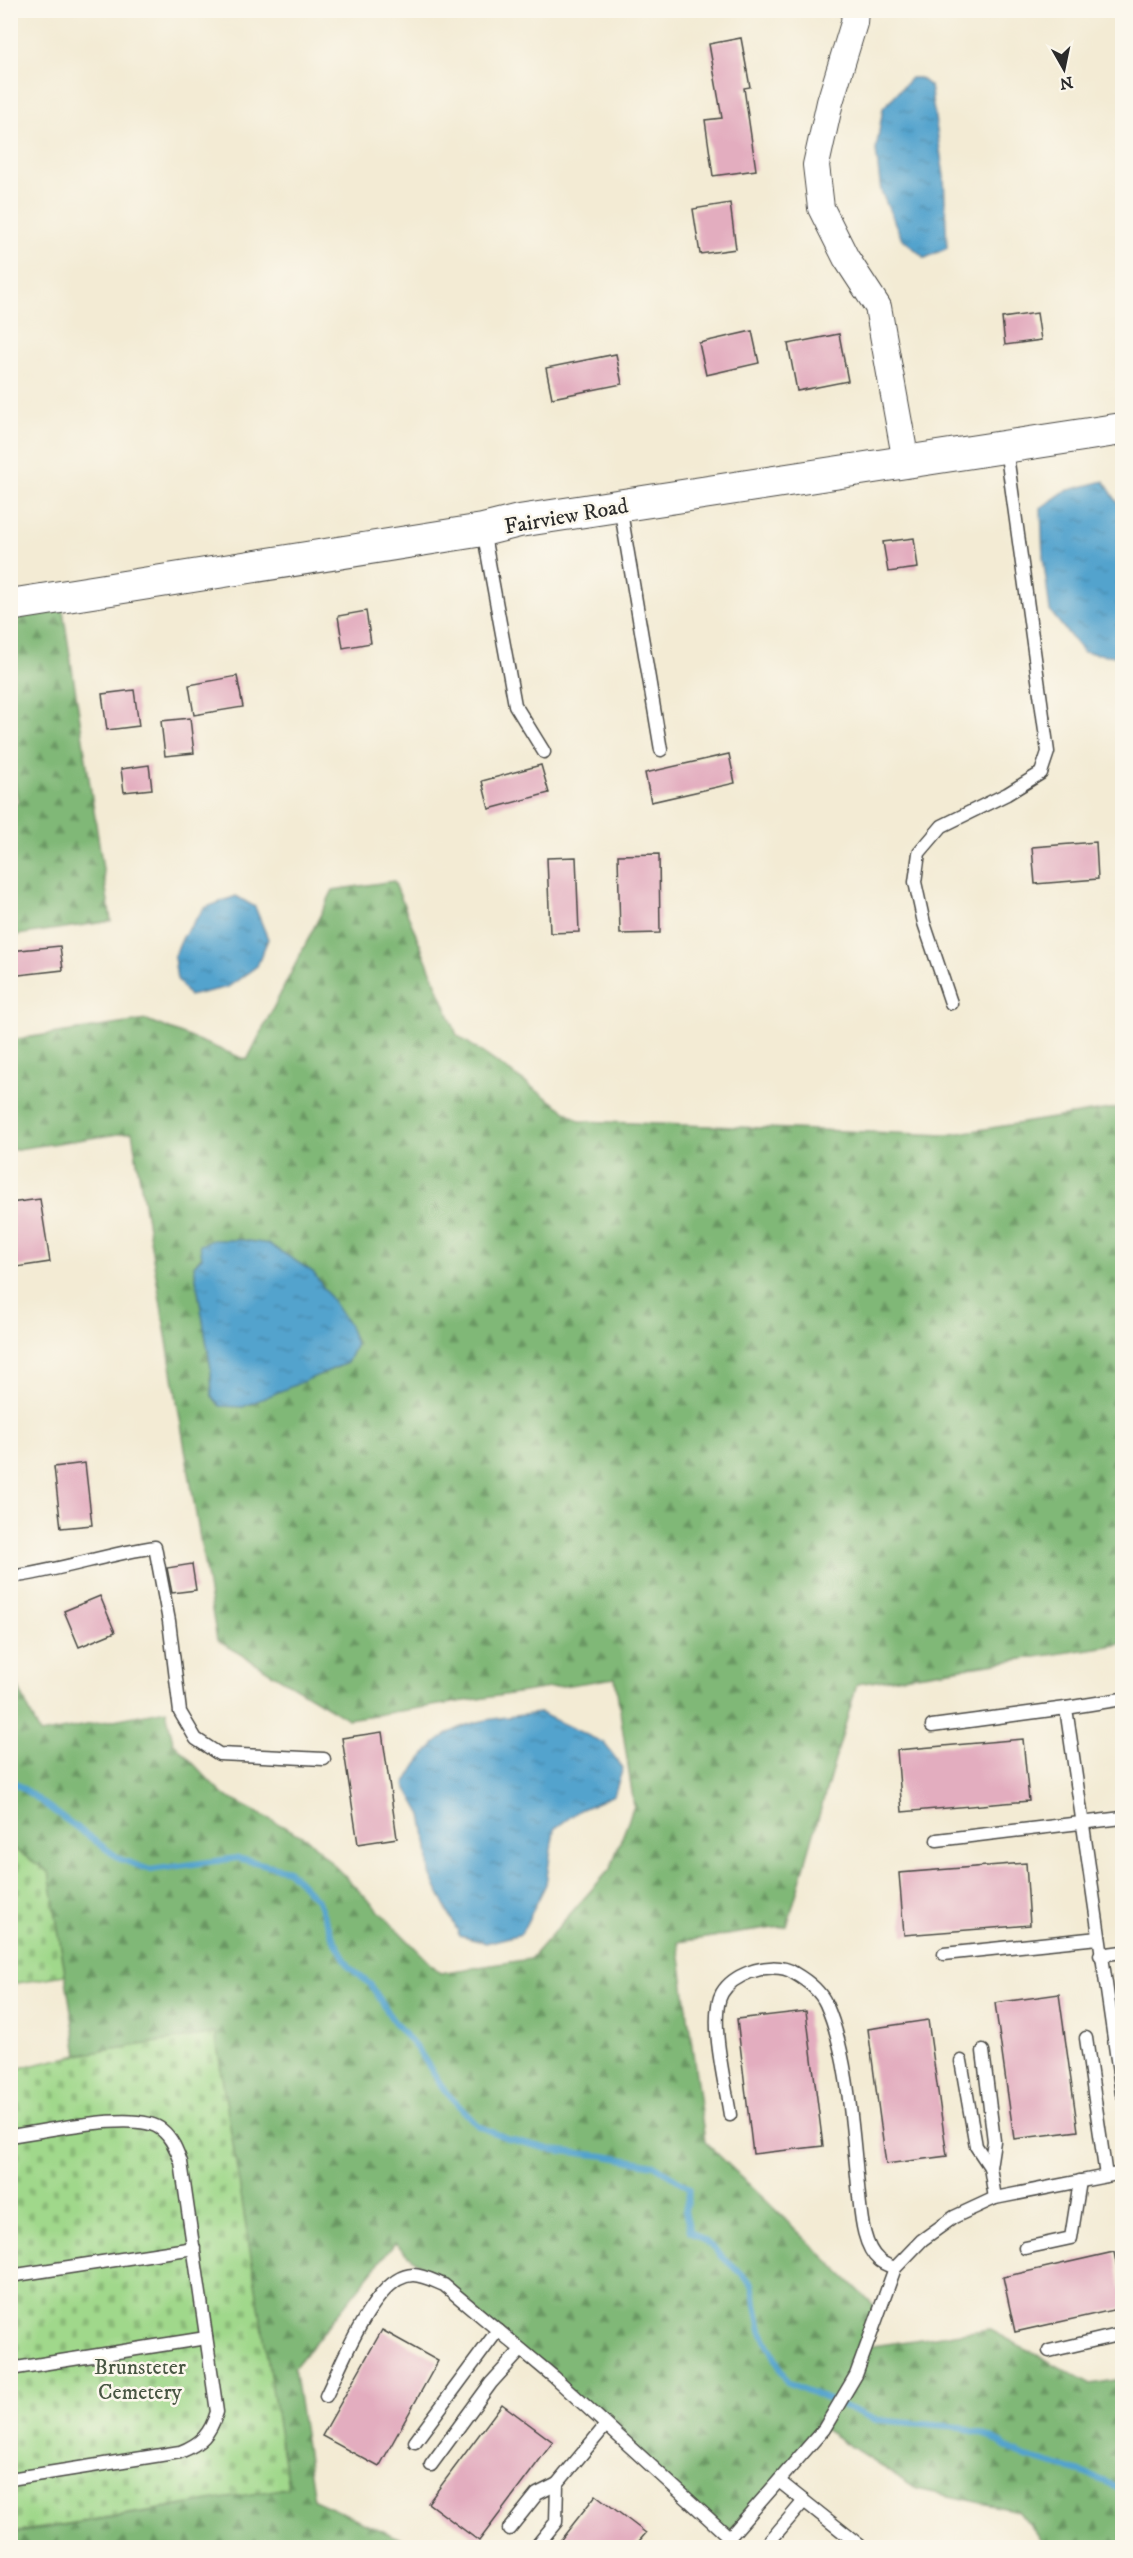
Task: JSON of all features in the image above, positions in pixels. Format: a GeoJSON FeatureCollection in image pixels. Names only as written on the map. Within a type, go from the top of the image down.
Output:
{"type":"FeatureCollection","features":[{"type":"Feature","properties":{"kind":"street"},"geometry":{"type":"LineString","coordinates":[[855,10],[816,165],[821,208],[846,258],[878,307],[906,462]]}},
{"type":"Feature","properties":{"kind":"street","name":"Fairview Road"},"geometry":{"type":"LineString","coordinates":[[10,605],[483,530],[519,521],[1122,429]]}},
{"type":"Feature","properties":{"kind":"lane"},"geometry":{"type":"LineString","coordinates":[[951,1003],[924,923],[915,882],[919,853],[942,826],[1007,794],[1041,773],[1048,752],[1006,447]]}},
{"type":"Feature","properties":{"kind":"lane"},"geometry":{"type":"LineString","coordinates":[[620,506],[661,750]]}},
{"type":"Feature","properties":{"kind":"lane"},"geometry":{"type":"LineString","coordinates":[[483,530],[514,705],[544,752]]}},
{"type":"Feature","properties":{"kind":"lane"},"geometry":{"type":"LineString","coordinates":[[10,1577],[40,1574],[115,1553],[155,1547],[169,1621],[180,1712],[196,1739],[219,1754],[324,1759]]}},
{"type":"Feature","properties":{"kind":"lane"},"geometry":{"type":"LineString","coordinates":[[932,1726],[1122,1699]]}},
{"type":"Feature","properties":{"kind":"lane"},"geometry":{"type":"LineString","coordinates":[[1066,1708],[1100,1955],[1122,2094]]}},
{"type":"Feature","properties":{"kind":"lane"},"geometry":{"type":"LineString","coordinates":[[937,1840],[1122,1818]]}},
{"type":"Feature","properties":{"kind":"lane"},"geometry":{"type":"LineString","coordinates":[[944,1954],[1098,1938]]}},
{"type":"Feature","properties":{"kind":"lane"},"geometry":{"type":"LineString","coordinates":[[1100,1955],[1122,1952]]}},
{"type":"Feature","properties":{"kind":"lane"},"geometry":{"type":"LineString","coordinates":[[730,2115],[718,2029],[717,2005],[722,1992],[738,1976],[762,1967],[789,1970],[810,1983],[826,2002],[837,2038],[850,2113],[862,2217],[867,2240],[878,2260],[895,2268]]}},
{"type":"Feature","properties":{"kind":"lane"},"geometry":{"type":"LineString","coordinates":[[1086,2038],[1106,2176]]}},
{"type":"Feature","properties":{"kind":"lane"},"geometry":{"type":"LineString","coordinates":[[983,2051],[994,2141],[990,2167],[995,2198]]}},
{"type":"Feature","properties":{"kind":"lane"},"geometry":{"type":"LineString","coordinates":[[961,2061],[976,2146],[990,2167]]}},
{"type":"Feature","properties":{"kind":"lane"},"geometry":{"type":"LineString","coordinates":[[10,2136],[128,2120],[147,2122],[162,2130],[175,2146],[181,2162],[217,2412],[212,2429],[197,2445],[180,2452],[10,2479]]}},
{"type":"Feature","properties":{"kind":"lane"},"geometry":{"type":"LineString","coordinates":[[720,2547],[824,2428],[856,2375],[895,2268],[922,2240],[954,2217],[995,2198],[1122,2173]]}},
{"type":"Feature","properties":{"kind":"lane"},"geometry":{"type":"LineString","coordinates":[[1024,2248],[1071,2238],[1080,2181]]}},
{"type":"Feature","properties":{"kind":"lane"},"geometry":{"type":"LineString","coordinates":[[10,2276],[194,2248]]}},
{"type":"Feature","properties":{"kind":"lane"},"geometry":{"type":"LineString","coordinates":[[326,2396],[374,2302],[394,2281],[411,2275],[444,2285],[606,2425],[729,2537]]}},
{"type":"Feature","properties":{"kind":"lane"},"geometry":{"type":"LineString","coordinates":[[415,2442],[498,2330]]}},
{"type":"Feature","properties":{"kind":"lane"},"geometry":{"type":"LineString","coordinates":[[1049,2351],[1122,2334]]}},
{"type":"Feature","properties":{"kind":"lane"},"geometry":{"type":"LineString","coordinates":[[10,2369],[206,2338]]}},
{"type":"Feature","properties":{"kind":"lane"},"geometry":{"type":"LineString","coordinates":[[431,2465],[491,2383],[521,2350]]}},
{"type":"Feature","properties":{"kind":"lane"},"geometry":{"type":"LineString","coordinates":[[509,2529],[537,2494],[557,2484],[606,2425]]}},
{"type":"Feature","properties":{"kind":"lane"},"geometry":{"type":"LineString","coordinates":[[779,2481],[863,2547]]}},
{"type":"Feature","properties":{"kind":"lane"},"geometry":{"type":"LineString","coordinates":[[535,2547],[556,2522],[557,2484]]}},
{"type":"Feature","properties":{"kind":"lane"},"geometry":{"type":"LineString","coordinates":[[764,2547],[804,2501]]}},
{"type":"Feature","properties":{"kind":"green space"},"geometry":{"type":"Polygon","coordinates":[[[61,597],[111,921],[11,936],[10,805],[18,803],[10,754],[11,605],[61,597]]]}},
{"type":"Feature","properties":{"kind":"green space"},"geometry":{"type":"Polygon","coordinates":[[[394,881],[457,1035],[580,1121],[947,1135],[1122,1107],[1122,1644],[857,1684],[787,1926],[678,1942],[705,2142],[879,2310],[866,2347],[989,2329],[1091,2384],[1122,2379],[1122,2547],[1047,2547],[1018,2511],[917,2489],[824,2429],[729,2537],[395,2243],[294,2368],[314,2500],[403,2540],[412,2547],[11,2547],[11,2534],[288,2488],[215,2033],[78,2055],[49,1872],[11,1847],[10,1669],[40,1734],[166,1710],[173,1742],[223,1795],[308,1839],[440,1973],[530,1959],[610,1869],[634,1806],[615,1678],[348,1719],[217,1640],[132,1132],[11,1150],[11,1040],[147,1020],[247,1060],[333,890],[394,881]],[[269,1244],[202,1256],[194,1266],[211,1369],[212,1396],[328,1371],[347,1363],[356,1344],[341,1314],[321,1288],[269,1244]]]}},
{"type":"Feature","properties":{"kind":"green space"},"geometry":{"type":"Polygon","coordinates":[[[11,1847],[49,1872],[65,1975],[11,1984],[11,1847]]]}},
{"type":"Feature","properties":{"kind":"green space","name":"Brunsteter Cemetery"},"geometry":{"type":"Polygon","coordinates":[[[215,2033],[288,2488],[11,2533],[11,2070],[78,2055],[215,2033]]]}},
{"type":"Feature","properties":{"kind":"water"},"geometry":{"type":"Polygon","coordinates":[[[911,78],[920,78],[930,86],[944,176],[947,248],[925,258],[901,237],[881,191],[876,150],[883,108],[911,78]]]}},
{"type":"Feature","properties":{"kind":"water"},"geometry":{"type":"Polygon","coordinates":[[[1104,481],[1122,510],[1122,646],[1115,656],[1083,652],[1050,611],[1043,556],[1041,508],[1065,491],[1104,481]]]}},
{"type":"Feature","properties":{"kind":"water"},"geometry":{"type":"Polygon","coordinates":[[[236,896],[255,907],[268,939],[257,966],[228,987],[189,996],[177,979],[174,957],[183,937],[204,908],[236,896]]]}},
{"type":"Feature","properties":{"kind":"water"},"geometry":{"type":"Polygon","coordinates":[[[213,1240],[242,1240],[269,1244],[313,1272],[348,1324],[356,1344],[347,1363],[243,1407],[220,1406],[212,1396],[211,1369],[194,1266],[202,1257],[200,1245],[213,1240]]]}},
{"type":"Feature","properties":{"kind":"water"},"geometry":{"type":"Polygon","coordinates":[[[540,1713],[604,1743],[623,1768],[614,1795],[580,1810],[554,1829],[546,1884],[521,1934],[486,1943],[460,1936],[430,1874],[422,1815],[405,1785],[431,1747],[460,1728],[496,1718],[540,1713]]]}},
{"type":"Feature","properties":{"kind":"building"},"geometry":{"type":"Polygon","coordinates":[[[741,38],[750,87],[744,88],[756,170],[713,176],[705,120],[722,118],[709,44],[741,38]]]}},
{"type":"Feature","properties":{"kind":"building"},"geometry":{"type":"Polygon","coordinates":[[[730,203],[736,249],[700,254],[693,209],[730,203]]]}},
{"type":"Feature","properties":{"kind":"building"},"geometry":{"type":"Polygon","coordinates":[[[1037,313],[1041,340],[1005,345],[1002,318],[1037,313]]]}},
{"type":"Feature","properties":{"kind":"building"},"geometry":{"type":"Polygon","coordinates":[[[752,331],[759,363],[706,375],[699,343],[752,331]]]}},
{"type":"Feature","properties":{"kind":"building"},"geometry":{"type":"Polygon","coordinates":[[[839,334],[848,381],[797,391],[788,344],[839,334]]]}},
{"type":"Feature","properties":{"kind":"building"},"geometry":{"type":"Polygon","coordinates":[[[616,354],[622,384],[552,398],[546,368],[616,354]]]}},
{"type":"Feature","properties":{"kind":"building"},"geometry":{"type":"Polygon","coordinates":[[[914,538],[918,568],[888,572],[883,542],[914,538]]]}},
{"type":"Feature","properties":{"kind":"building"},"geometry":{"type":"Polygon","coordinates":[[[366,611],[371,643],[343,648],[338,616],[366,611]]]}},
{"type":"Feature","properties":{"kind":"building"},"geometry":{"type":"Polygon","coordinates":[[[237,676],[243,707],[194,715],[189,685],[237,676]]]}},
{"type":"Feature","properties":{"kind":"building"},"geometry":{"type":"Polygon","coordinates":[[[134,690],[139,726],[107,730],[102,694],[134,690]]]}},
{"type":"Feature","properties":{"kind":"building"},"geometry":{"type":"Polygon","coordinates":[[[190,718],[194,753],[165,756],[161,721],[190,718]]]}},
{"type":"Feature","properties":{"kind":"building"},"geometry":{"type":"Polygon","coordinates":[[[729,754],[735,783],[651,802],[645,773],[729,754]]]}},
{"type":"Feature","properties":{"kind":"building"},"geometry":{"type":"Polygon","coordinates":[[[149,765],[152,789],[124,792],[121,769],[149,765]]]}},
{"type":"Feature","properties":{"kind":"building"},"geometry":{"type":"Polygon","coordinates":[[[541,765],[549,793],[489,809],[482,781],[541,765]]]}},
{"type":"Feature","properties":{"kind":"building"},"geometry":{"type":"Polygon","coordinates":[[[1096,842],[1098,879],[1035,884],[1032,847],[1096,842]]]}},
{"type":"Feature","properties":{"kind":"building"},"geometry":{"type":"Polygon","coordinates":[[[659,854],[660,933],[620,934],[618,855],[659,854]]]}},
{"type":"Feature","properties":{"kind":"building"},"geometry":{"type":"Polygon","coordinates":[[[576,857],[579,932],[550,933],[547,858],[576,857]]]}},
{"type":"Feature","properties":{"kind":"building"},"geometry":{"type":"Polygon","coordinates":[[[60,946],[63,970],[10,976],[10,951],[60,946]]]}},
{"type":"Feature","properties":{"kind":"building"},"geometry":{"type":"Polygon","coordinates":[[[40,1199],[50,1262],[10,1268],[10,1203],[40,1199]]]}},
{"type":"Feature","properties":{"kind":"building"},"geometry":{"type":"Polygon","coordinates":[[[85,1463],[92,1525],[61,1528],[54,1467],[85,1463]]]}},
{"type":"Feature","properties":{"kind":"building"},"geometry":{"type":"Polygon","coordinates":[[[192,1564],[196,1590],[172,1593],[167,1568],[192,1564]]]}},
{"type":"Feature","properties":{"kind":"building"},"geometry":{"type":"Polygon","coordinates":[[[100,1596],[115,1632],[79,1647],[64,1611],[100,1596]]]}},
{"type":"Feature","properties":{"kind":"building"},"geometry":{"type":"Polygon","coordinates":[[[382,1732],[397,1838],[358,1844],[342,1738],[382,1732]]]}},
{"type":"Feature","properties":{"kind":"building"},"geometry":{"type":"Polygon","coordinates":[[[1023,1739],[1029,1801],[902,1812],[897,1750],[1023,1739]]]}},
{"type":"Feature","properties":{"kind":"building"},"geometry":{"type":"Polygon","coordinates":[[[1026,1863],[1030,1925],[904,1935],[899,1873],[1026,1863]]]}},
{"type":"Feature","properties":{"kind":"building"},"geometry":{"type":"Polygon","coordinates":[[[1059,1994],[1078,2131],[1014,2139],[995,2003],[1059,1994]]]}},
{"type":"Feature","properties":{"kind":"building"},"geometry":{"type":"Polygon","coordinates":[[[806,2011],[823,2146],[753,2154],[737,2019],[806,2011]]]}},
{"type":"Feature","properties":{"kind":"building"},"geometry":{"type":"Polygon","coordinates":[[[928,2020],[947,2156],[886,2164],[868,2029],[928,2020]]]}},
{"type":"Feature","properties":{"kind":"building"},"geometry":{"type":"Polygon","coordinates":[[[1114,2252],[1122,2293],[1122,2308],[1015,2332],[1003,2277],[1114,2252]]]}},
{"type":"Feature","properties":{"kind":"building"},"geometry":{"type":"Polygon","coordinates":[[[382,2330],[438,2361],[379,2467],[322,2436],[382,2330]]]}},
{"type":"Feature","properties":{"kind":"building"},"geometry":{"type":"Polygon","coordinates":[[[502,2404],[553,2442],[479,2541],[428,2503],[502,2404]]]}},
{"type":"Feature","properties":{"kind":"building"},"geometry":{"type":"Polygon","coordinates":[[[596,2495],[646,2533],[634,2547],[555,2547],[596,2495]]]}},
{"type":"Feature","properties":{"kind":"waterway"},"geometry":{"type":"LineString","coordinates":[[10,1779],[120,1859],[150,1870],[237,1858],[288,1870],[318,1901],[331,1934],[350,1968],[371,1985],[392,2019],[421,2054],[445,2091],[478,2126],[509,2139],[553,2150],[654,2165],[690,2188],[685,2211],[690,2231],[704,2240],[752,2284],[761,2330],[787,2382],[876,2420],[960,2427],[990,2437],[1025,2457],[1081,2472],[1122,2489]]}}]}
